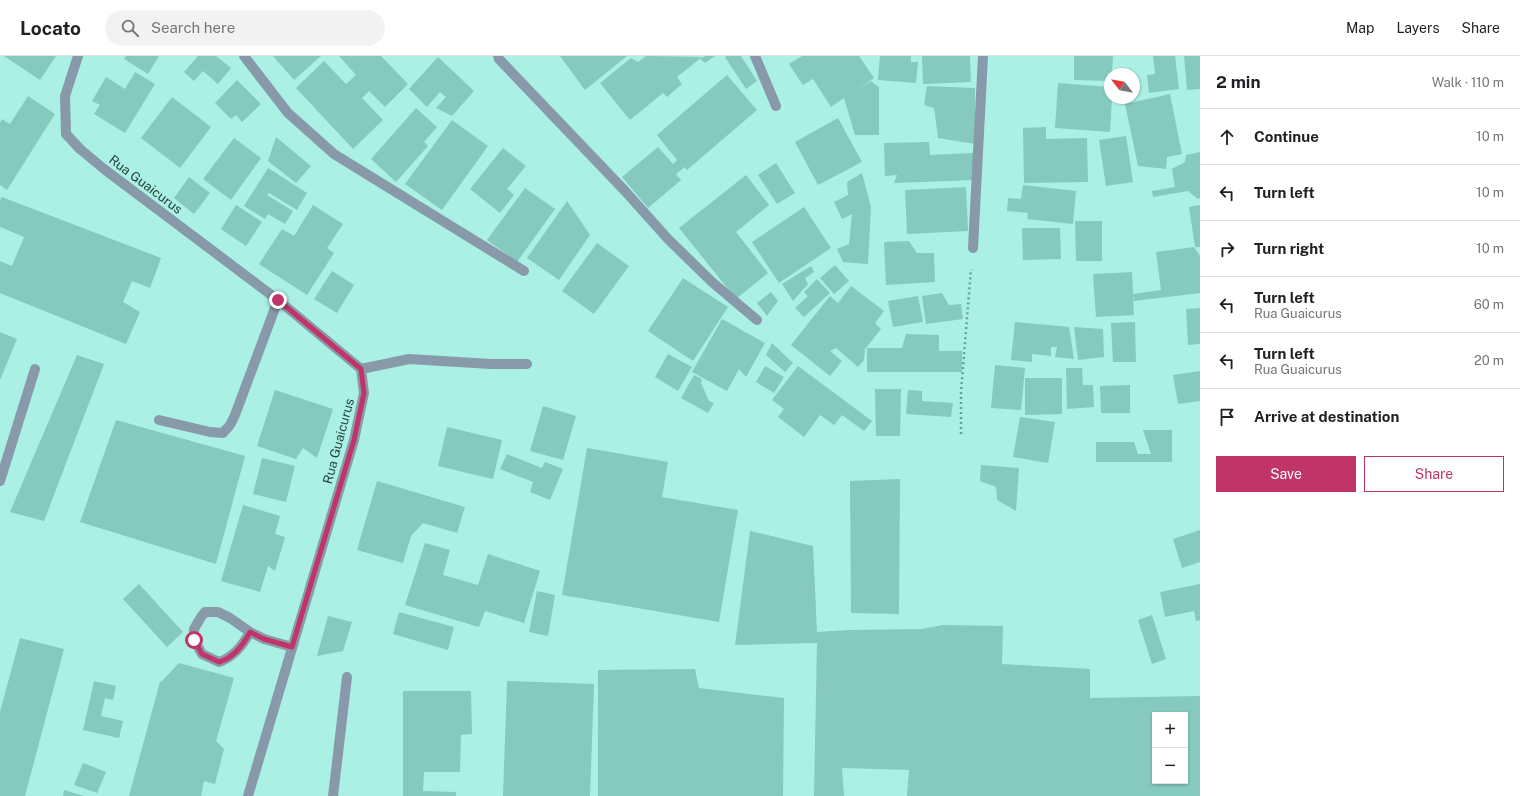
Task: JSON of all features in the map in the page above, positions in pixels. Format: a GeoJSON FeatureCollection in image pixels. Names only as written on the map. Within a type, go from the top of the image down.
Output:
{"type":"FeatureCollection","features":[{"type":"Feature","properties":{"kind":"street","name":"Rua Guaicurus"},"geometry":{"type":"LineString","coordinates":[[78,56],[65,96],[66,134],[80,149],[104,169],[278,300],[361,369],[364,393],[354,440],[248,796]]}},
{"type":"Feature","properties":{"kind":"street"},"geometry":{"type":"LineString","coordinates":[[244,56],[288,113],[334,154],[524,271]]}},
{"type":"Feature","properties":{"kind":"street"},"geometry":{"type":"LineString","coordinates":[[498,56],[499,59],[625,191],[668,239],[712,282],[757,320]]}},
{"type":"Feature","properties":{"kind":"street"},"geometry":{"type":"LineString","coordinates":[[755,56],[776,106]]}},
{"type":"Feature","properties":{"kind":"street"},"geometry":{"type":"LineString","coordinates":[[973,248],[983,56]]}},
{"type":"Feature","properties":{"kind":"street"},"geometry":{"type":"LineString","coordinates":[[159,420],[210,432],[223,433],[230,425],[235,415],[278,300]]}},
{"type":"Feature","properties":{"kind":"street"},"geometry":{"type":"LineString","coordinates":[[361,369],[409,359],[491,364],[527,364]]}},
{"type":"Feature","properties":{"kind":"street"},"geometry":{"type":"LineString","coordinates":[[0,481],[35,369]]}},
{"type":"Feature","properties":{"kind":"street"},"geometry":{"type":"LineString","coordinates":[[250,632],[236,652],[225,660],[219,662],[202,654],[194,640],[194,629],[200,617],[205,612],[218,612],[264,639],[292,647]]}},
{"type":"Feature","properties":{"kind":"street"},"geometry":{"type":"LineString","coordinates":[[333,796],[347,677]]}},
{"type":"Feature","properties":{"kind":"path"},"geometry":{"type":"LineString","coordinates":[[961,434],[962,392],[973,248]]}},
{"type":"Feature","properties":{"kind":"building"},"geometry":{"type":"Polygon","coordinates":[[[4,56],[56,56],[40,80],[4,56]]]}},
{"type":"Feature","properties":{"kind":"building"},"geometry":{"type":"Polygon","coordinates":[[[126,56],[159,56],[148,74],[124,59],[126,56]]]}},
{"type":"Feature","properties":{"kind":"building"},"geometry":{"type":"Polygon","coordinates":[[[198,56],[216,56],[231,68],[218,84],[203,71],[194,81],[184,72],[198,56]]]}},
{"type":"Feature","properties":{"kind":"building"},"geometry":{"type":"Polygon","coordinates":[[[273,56],[321,56],[294,80],[273,56]]]}},
{"type":"Feature","properties":{"kind":"building"},"geometry":{"type":"Polygon","coordinates":[[[339,56],[381,56],[408,84],[385,107],[369,91],[362,98],[383,120],[353,149],[296,88],[324,61],[346,84],[356,75],[339,56]]]}},
{"type":"Feature","properties":{"kind":"building"},"geometry":{"type":"Polygon","coordinates":[[[560,56],[627,56],[585,90],[560,56]]]}},
{"type":"Feature","properties":{"kind":"building"},"geometry":{"type":"Polygon","coordinates":[[[646,56],[702,57],[677,77],[682,84],[667,97],[663,93],[630,120],[600,83],[631,58],[638,62],[646,56]]]}},
{"type":"Feature","properties":{"kind":"building"},"geometry":{"type":"Polygon","coordinates":[[[705,56],[715,56],[705,63],[700,59],[705,56]]]}},
{"type":"Feature","properties":{"kind":"building"},"geometry":{"type":"Polygon","coordinates":[[[741,56],[757,81],[746,89],[725,57],[741,56]]]}},
{"type":"Feature","properties":{"kind":"building"},"geometry":{"type":"Polygon","coordinates":[[[802,56],[859,56],[874,78],[857,90],[871,81],[879,87],[879,135],[855,135],[844,98],[831,107],[813,79],[803,85],[789,64],[802,56]]]}},
{"type":"Feature","properties":{"kind":"building"},"geometry":{"type":"Polygon","coordinates":[[[880,56],[911,56],[911,62],[918,62],[916,83],[878,80],[880,56]]]}},
{"type":"Feature","properties":{"kind":"building"},"geometry":{"type":"Polygon","coordinates":[[[922,56],[970,56],[971,82],[923,84],[922,56]]]}},
{"type":"Feature","properties":{"kind":"building"},"geometry":{"type":"Polygon","coordinates":[[[1074,56],[1113,56],[1112,68],[1104,68],[1104,81],[1074,80],[1074,56]]]}},
{"type":"Feature","properties":{"kind":"building"},"geometry":{"type":"Polygon","coordinates":[[[1153,56],[1175,56],[1179,89],[1149,93],[1147,75],[1155,74],[1153,56]]]}},
{"type":"Feature","properties":{"kind":"building"},"geometry":{"type":"Polygon","coordinates":[[[1184,56],[1200,56],[1200,89],[1187,90],[1184,56]]]}},
{"type":"Feature","properties":{"kind":"building"},"geometry":{"type":"Polygon","coordinates":[[[438,57],[474,91],[452,116],[436,108],[446,97],[440,92],[427,107],[409,89],[438,57]]]}},
{"type":"Feature","properties":{"kind":"building"},"geometry":{"type":"Polygon","coordinates":[[[135,72],[155,84],[125,133],[94,114],[100,105],[92,101],[106,77],[125,89],[135,72]]]}},
{"type":"Feature","properties":{"kind":"building"},"geometry":{"type":"Polygon","coordinates":[[[727,75],[757,110],[687,170],[685,167],[676,174],[681,180],[648,208],[622,177],[658,147],[673,164],[677,160],[657,135],[727,75]]]}},
{"type":"Feature","properties":{"kind":"building"},"geometry":{"type":"Polygon","coordinates":[[[237,80],[261,104],[242,122],[236,115],[231,119],[215,103],[237,80]]]}},
{"type":"Feature","properties":{"kind":"building"},"geometry":{"type":"Polygon","coordinates":[[[1058,83],[1104,87],[1104,104],[1112,104],[1110,132],[1055,128],[1058,83]]]}},
{"type":"Feature","properties":{"kind":"building"},"geometry":{"type":"Polygon","coordinates":[[[927,86],[975,88],[975,144],[938,138],[934,108],[924,105],[927,86]]]}},
{"type":"Feature","properties":{"kind":"building"},"geometry":{"type":"Polygon","coordinates":[[[1170,94],[1182,154],[1167,157],[1166,169],[1138,166],[1125,104],[1140,104],[1140,101],[1170,94]]]}},
{"type":"Feature","properties":{"kind":"building"},"geometry":{"type":"Polygon","coordinates":[[[28,96],[55,114],[7,190],[0,185],[0,123],[2,119],[10,124],[28,96]]]}},
{"type":"Feature","properties":{"kind":"building"},"geometry":{"type":"Polygon","coordinates":[[[172,97],[211,127],[180,168],[141,138],[172,97]]]}},
{"type":"Feature","properties":{"kind":"building"},"geometry":{"type":"Polygon","coordinates":[[[416,108],[437,127],[424,142],[428,146],[396,182],[371,159],[416,108]]]}},
{"type":"Feature","properties":{"kind":"building"},"geometry":{"type":"Polygon","coordinates":[[[838,118],[862,162],[818,185],[795,142],[838,118]]]}},
{"type":"Feature","properties":{"kind":"building"},"geometry":{"type":"Polygon","coordinates":[[[452,120],[488,146],[442,210],[405,184],[452,120]]]}},
{"type":"Feature","properties":{"kind":"building"},"geometry":{"type":"Polygon","coordinates":[[[1046,127],[1046,139],[1087,138],[1088,182],[1024,183],[1023,128],[1046,127]]]}},
{"type":"Feature","properties":{"kind":"building"},"geometry":{"type":"Polygon","coordinates":[[[1126,136],[1133,182],[1106,186],[1099,140],[1126,136]]]}},
{"type":"Feature","properties":{"kind":"building"},"geometry":{"type":"Polygon","coordinates":[[[276,137],[311,166],[296,183],[268,161],[276,137]]]}},
{"type":"Feature","properties":{"kind":"building"},"geometry":{"type":"Polygon","coordinates":[[[234,138],[261,158],[231,200],[203,179],[234,138]]]}},
{"type":"Feature","properties":{"kind":"building"},"geometry":{"type":"Polygon","coordinates":[[[929,142],[930,155],[973,153],[974,180],[894,183],[897,175],[885,176],[884,143],[929,142]]]}},
{"type":"Feature","properties":{"kind":"building"},"geometry":{"type":"Polygon","coordinates":[[[503,148],[526,166],[507,189],[514,195],[500,213],[470,189],[503,148]]]}},
{"type":"Feature","properties":{"kind":"building"},"geometry":{"type":"Polygon","coordinates":[[[1200,152],[1200,198],[1198,199],[1188,191],[1153,197],[1152,191],[1175,187],[1172,169],[1185,162],[1186,155],[1200,152]]]}},
{"type":"Feature","properties":{"kind":"building"},"geometry":{"type":"Polygon","coordinates":[[[776,163],[795,193],[777,204],[758,175],[776,163]]]}},
{"type":"Feature","properties":{"kind":"building"},"geometry":{"type":"Polygon","coordinates":[[[268,168],[307,193],[297,210],[269,193],[267,195],[293,211],[285,224],[268,214],[265,219],[244,206],[268,168]]]}},
{"type":"Feature","properties":{"kind":"building"},"geometry":{"type":"Polygon","coordinates":[[[862,173],[871,207],[868,264],[843,262],[837,249],[849,244],[852,214],[842,219],[834,202],[848,195],[847,182],[862,173]]]}},
{"type":"Feature","properties":{"kind":"building"},"geometry":{"type":"Polygon","coordinates":[[[746,175],[769,205],[736,232],[768,273],[736,299],[679,228],[746,175]]]}},
{"type":"Feature","properties":{"kind":"building"},"geometry":{"type":"Polygon","coordinates":[[[189,177],[210,193],[194,214],[174,198],[189,177]]]}},
{"type":"Feature","properties":{"kind":"building"},"geometry":{"type":"Polygon","coordinates":[[[1023,185],[1076,191],[1073,224],[1027,219],[1028,213],[1007,211],[1008,198],[1021,199],[1023,185]]]}},
{"type":"Feature","properties":{"kind":"building"},"geometry":{"type":"Polygon","coordinates":[[[966,187],[968,231],[907,234],[905,190],[966,187]]]}},
{"type":"Feature","properties":{"kind":"building"},"geometry":{"type":"Polygon","coordinates":[[[525,188],[555,209],[517,262],[487,240],[525,188]]]}},
{"type":"Feature","properties":{"kind":"building"},"geometry":{"type":"Polygon","coordinates":[[[2,197],[161,258],[150,288],[132,281],[123,302],[140,312],[126,344],[0,293],[0,261],[12,266],[24,237],[0,227],[0,200],[2,197]]]}},
{"type":"Feature","properties":{"kind":"building"},"geometry":{"type":"Polygon","coordinates":[[[567,201],[590,235],[559,280],[527,258],[567,201]]]}},
{"type":"Feature","properties":{"kind":"building"},"geometry":{"type":"Polygon","coordinates":[[[236,205],[262,222],[246,246],[221,229],[236,205]]]}},
{"type":"Feature","properties":{"kind":"building"},"geometry":{"type":"Polygon","coordinates":[[[313,205],[343,224],[327,248],[334,253],[307,295],[259,264],[282,229],[294,236],[313,205]]]}},
{"type":"Feature","properties":{"kind":"building"},"geometry":{"type":"Polygon","coordinates":[[[1200,205],[1200,247],[1195,247],[1189,207],[1200,205]]]}},
{"type":"Feature","properties":{"kind":"building"},"geometry":{"type":"Polygon","coordinates":[[[804,207],[831,248],[779,283],[752,242],[804,207]]]}},
{"type":"Feature","properties":{"kind":"building"},"geometry":{"type":"Polygon","coordinates":[[[1075,221],[1102,221],[1102,261],[1076,261],[1075,221]]]}},
{"type":"Feature","properties":{"kind":"building"},"geometry":{"type":"Polygon","coordinates":[[[1022,228],[1060,228],[1061,259],[1023,260],[1022,228]]]}},
{"type":"Feature","properties":{"kind":"building"},"geometry":{"type":"Polygon","coordinates":[[[909,241],[917,253],[934,253],[935,282],[886,285],[884,242],[909,241]]]}},
{"type":"Feature","properties":{"kind":"building"},"geometry":{"type":"Polygon","coordinates":[[[597,243],[629,266],[594,314],[562,291],[597,243]]]}},
{"type":"Feature","properties":{"kind":"building"},"geometry":{"type":"Polygon","coordinates":[[[1194,247],[1200,256],[1200,293],[1134,301],[1133,294],[1161,290],[1156,252],[1194,247]]]}},
{"type":"Feature","properties":{"kind":"building"},"geometry":{"type":"Polygon","coordinates":[[[835,265],[849,281],[834,294],[820,278],[835,265]]]}},
{"type":"Feature","properties":{"kind":"building"},"geometry":{"type":"Polygon","coordinates":[[[811,266],[814,272],[805,278],[808,284],[793,301],[782,284],[811,266]]]}},
{"type":"Feature","properties":{"kind":"building"},"geometry":{"type":"Polygon","coordinates":[[[332,271],[354,285],[337,313],[314,299],[332,271]]]}},
{"type":"Feature","properties":{"kind":"building"},"geometry":{"type":"Polygon","coordinates":[[[1132,272],[1134,315],[1096,317],[1093,274],[1132,272]]]}},
{"type":"Feature","properties":{"kind":"building"},"geometry":{"type":"Polygon","coordinates":[[[683,278],[728,307],[693,361],[648,331],[683,278]]]}},
{"type":"Feature","properties":{"kind":"building"},"geometry":{"type":"Polygon","coordinates":[[[817,279],[830,293],[804,317],[795,308],[808,296],[804,292],[817,279]]]}},
{"type":"Feature","properties":{"kind":"building"},"geometry":{"type":"Polygon","coordinates":[[[851,286],[884,311],[875,323],[881,329],[865,349],[864,360],[858,367],[836,348],[830,351],[842,361],[830,376],[791,345],[830,296],[838,303],[851,286]]]}},
{"type":"Feature","properties":{"kind":"building"},"geometry":{"type":"Polygon","coordinates":[[[771,292],[778,301],[767,316],[757,303],[771,292]]]}},
{"type":"Feature","properties":{"kind":"building"},"geometry":{"type":"Polygon","coordinates":[[[942,293],[949,305],[961,304],[963,319],[926,324],[922,296],[942,293]]]}},
{"type":"Feature","properties":{"kind":"building"},"geometry":{"type":"Polygon","coordinates":[[[918,296],[923,322],[893,327],[888,301],[918,296]]]}},
{"type":"Feature","properties":{"kind":"building"},"geometry":{"type":"Polygon","coordinates":[[[1200,308],[1200,344],[1188,345],[1186,309],[1200,308]]]}},
{"type":"Feature","properties":{"kind":"building"},"geometry":{"type":"Polygon","coordinates":[[[722,319],[765,343],[746,377],[739,369],[727,391],[692,372],[722,319]]]}},
{"type":"Feature","properties":{"kind":"building"},"geometry":{"type":"Polygon","coordinates":[[[1015,322],[1069,327],[1074,359],[1055,357],[1057,347],[1051,347],[1051,356],[1032,354],[1032,362],[1011,360],[1015,322]]]}},
{"type":"Feature","properties":{"kind":"building"},"geometry":{"type":"Polygon","coordinates":[[[1135,322],[1136,362],[1113,362],[1111,323],[1135,322]]]}},
{"type":"Feature","properties":{"kind":"building"},"geometry":{"type":"Polygon","coordinates":[[[1074,327],[1103,329],[1104,357],[1078,360],[1074,327]]]}},
{"type":"Feature","properties":{"kind":"building"},"geometry":{"type":"Polygon","coordinates":[[[0,332],[17,339],[0,380],[0,332]]]}},
{"type":"Feature","properties":{"kind":"building"},"geometry":{"type":"Polygon","coordinates":[[[906,334],[939,335],[939,351],[962,351],[962,372],[867,372],[867,348],[902,348],[906,334]]]}},
{"type":"Feature","properties":{"kind":"building"},"geometry":{"type":"Polygon","coordinates":[[[772,343],[793,363],[785,372],[766,355],[772,343]]]}},
{"type":"Feature","properties":{"kind":"building"},"geometry":{"type":"Polygon","coordinates":[[[668,354],[692,367],[678,391],[655,377],[668,354]]]}},
{"type":"Feature","properties":{"kind":"building"},"geometry":{"type":"Polygon","coordinates":[[[77,355],[104,364],[44,521],[10,512],[77,355]]]}},
{"type":"Feature","properties":{"kind":"building"},"geometry":{"type":"Polygon","coordinates":[[[995,365],[1025,368],[1021,410],[991,408],[995,365]]]}},
{"type":"Feature","properties":{"kind":"building"},"geometry":{"type":"Polygon","coordinates":[[[765,366],[784,377],[774,393],[756,382],[765,366]]]}},
{"type":"Feature","properties":{"kind":"building"},"geometry":{"type":"Polygon","coordinates":[[[798,366],[872,421],[864,431],[842,415],[834,425],[820,415],[804,437],[778,417],[784,409],[772,400],[798,366]]]}},
{"type":"Feature","properties":{"kind":"building"},"geometry":{"type":"Polygon","coordinates":[[[1066,368],[1082,368],[1083,385],[1093,385],[1094,407],[1067,409],[1066,368]]]}},
{"type":"Feature","properties":{"kind":"building"},"geometry":{"type":"Polygon","coordinates":[[[1200,371],[1200,401],[1178,404],[1173,375],[1200,371]]]}},
{"type":"Feature","properties":{"kind":"building"},"geometry":{"type":"Polygon","coordinates":[[[694,375],[702,379],[701,383],[709,401],[714,403],[708,413],[681,398],[694,375]]]}},
{"type":"Feature","properties":{"kind":"building"},"geometry":{"type":"Polygon","coordinates":[[[1025,378],[1062,378],[1062,414],[1025,415],[1025,378]]]}},
{"type":"Feature","properties":{"kind":"building"},"geometry":{"type":"Polygon","coordinates":[[[1130,385],[1130,413],[1101,413],[1100,386],[1130,385]]]}},
{"type":"Feature","properties":{"kind":"building"},"geometry":{"type":"Polygon","coordinates":[[[875,389],[901,389],[900,436],[876,436],[875,389]]]}},
{"type":"Feature","properties":{"kind":"building"},"geometry":{"type":"Polygon","coordinates":[[[275,390],[333,409],[317,458],[303,448],[296,459],[257,446],[275,390]]]}},
{"type":"Feature","properties":{"kind":"building"},"geometry":{"type":"Polygon","coordinates":[[[908,390],[922,391],[922,401],[953,403],[951,417],[906,414],[908,390]]]}},
{"type":"Feature","properties":{"kind":"building"},"geometry":{"type":"Polygon","coordinates":[[[543,406],[576,416],[563,460],[530,451],[543,406]]]}},
{"type":"Feature","properties":{"kind":"building"},"geometry":{"type":"Polygon","coordinates":[[[1020,417],[1055,422],[1048,463],[1013,457],[1020,417]]]}},
{"type":"Feature","properties":{"kind":"building"},"geometry":{"type":"Polygon","coordinates":[[[116,420],[245,456],[216,564],[80,522],[116,420]]]}},
{"type":"Feature","properties":{"kind":"building"},"geometry":{"type":"Polygon","coordinates":[[[447,427],[502,440],[493,479],[438,466],[447,427]]]}},
{"type":"Feature","properties":{"kind":"building"},"geometry":{"type":"Polygon","coordinates":[[[1143,430],[1172,430],[1172,462],[1096,462],[1096,442],[1134,442],[1138,454],[1151,454],[1143,430]]]}},
{"type":"Feature","properties":{"kind":"building"},"geometry":{"type":"Polygon","coordinates":[[[587,448],[668,462],[662,497],[738,510],[719,622],[562,595],[587,448]]]}},
{"type":"Feature","properties":{"kind":"building"},"geometry":{"type":"Polygon","coordinates":[[[507,454],[542,468],[545,462],[563,469],[550,500],[530,492],[533,482],[500,469],[507,454]]]}},
{"type":"Feature","properties":{"kind":"building"},"geometry":{"type":"Polygon","coordinates":[[[262,458],[295,466],[286,502],[253,494],[262,458]]]}},
{"type":"Feature","properties":{"kind":"building"},"geometry":{"type":"Polygon","coordinates":[[[981,465],[1019,468],[1016,511],[997,500],[996,487],[980,481],[981,465]]]}},
{"type":"Feature","properties":{"kind":"building"},"geometry":{"type":"Polygon","coordinates":[[[900,479],[899,614],[851,613],[850,481],[900,479]]]}},
{"type":"Feature","properties":{"kind":"building"},"geometry":{"type":"Polygon","coordinates":[[[377,481],[465,507],[457,533],[423,523],[411,536],[403,563],[357,550],[377,481]]]}},
{"type":"Feature","properties":{"kind":"building"},"geometry":{"type":"Polygon","coordinates":[[[243,505],[280,516],[275,534],[285,537],[275,571],[268,566],[260,592],[221,581],[243,505]]]}},
{"type":"Feature","properties":{"kind":"building"},"geometry":{"type":"Polygon","coordinates":[[[1200,530],[1200,562],[1182,568],[1173,539],[1200,530]]]}},
{"type":"Feature","properties":{"kind":"building"},"geometry":{"type":"Polygon","coordinates":[[[750,531],[813,546],[817,632],[922,629],[943,625],[1003,626],[1002,664],[1090,669],[1090,698],[1200,696],[1200,796],[907,796],[909,770],[842,768],[844,796],[814,796],[817,643],[735,645],[750,531]]]}},
{"type":"Feature","properties":{"kind":"building"},"geometry":{"type":"Polygon","coordinates":[[[425,543],[450,550],[443,575],[478,585],[488,554],[540,571],[524,623],[485,611],[479,627],[405,605],[425,543]]]}},
{"type":"Feature","properties":{"kind":"building"},"geometry":{"type":"Polygon","coordinates":[[[139,584],[183,632],[167,647],[123,599],[139,584]]]}},
{"type":"Feature","properties":{"kind":"building"},"geometry":{"type":"Polygon","coordinates":[[[1200,584],[1200,620],[1196,621],[1194,611],[1165,617],[1160,592],[1200,584]]]}},
{"type":"Feature","properties":{"kind":"building"},"geometry":{"type":"Polygon","coordinates":[[[537,591],[555,595],[548,636],[529,632],[537,591]]]}},
{"type":"Feature","properties":{"kind":"building"},"geometry":{"type":"Polygon","coordinates":[[[399,612],[454,627],[448,650],[393,634],[399,612]]]}},
{"type":"Feature","properties":{"kind":"building"},"geometry":{"type":"Polygon","coordinates":[[[1152,615],[1166,659],[1152,664],[1138,620],[1152,615]]]}},
{"type":"Feature","properties":{"kind":"building"},"geometry":{"type":"Polygon","coordinates":[[[328,616],[352,622],[343,651],[317,656],[328,616]]]}},
{"type":"Feature","properties":{"kind":"building"},"geometry":{"type":"Polygon","coordinates":[[[20,638],[64,649],[25,796],[0,796],[0,712],[20,638]]]}},
{"type":"Feature","properties":{"kind":"building"},"geometry":{"type":"Polygon","coordinates":[[[179,663],[234,678],[216,741],[224,749],[215,784],[204,781],[201,796],[129,796],[160,682],[179,663]]]}},
{"type":"Feature","properties":{"kind":"building"},"geometry":{"type":"Polygon","coordinates":[[[695,669],[699,688],[784,698],[783,796],[598,796],[598,670],[695,669]]]}},
{"type":"Feature","properties":{"kind":"building"},"geometry":{"type":"Polygon","coordinates":[[[94,681],[116,686],[113,700],[105,698],[101,716],[123,721],[119,738],[83,730],[94,681]]]}},
{"type":"Feature","properties":{"kind":"building"},"geometry":{"type":"Polygon","coordinates":[[[507,681],[594,684],[590,796],[503,796],[507,681]]]}},
{"type":"Feature","properties":{"kind":"building"},"geometry":{"type":"Polygon","coordinates":[[[403,691],[471,691],[472,734],[461,735],[460,772],[424,772],[423,791],[456,792],[456,796],[403,796],[403,691]]]}},
{"type":"Feature","properties":{"kind":"building"},"geometry":{"type":"Polygon","coordinates":[[[83,763],[106,772],[97,793],[74,785],[83,763]]]}},
{"type":"Feature","properties":{"kind":"building"},"geometry":{"type":"Polygon","coordinates":[[[64,790],[84,796],[63,796],[64,790]]]}},
{"type":"Feature","properties":{"kind":"route"},"geometry":{"type":"LineString","coordinates":[[194,640],[202,654],[219,662],[225,660],[236,652],[250,632],[264,639],[292,647],[354,440],[364,393],[361,369],[278,300]]}}]}
